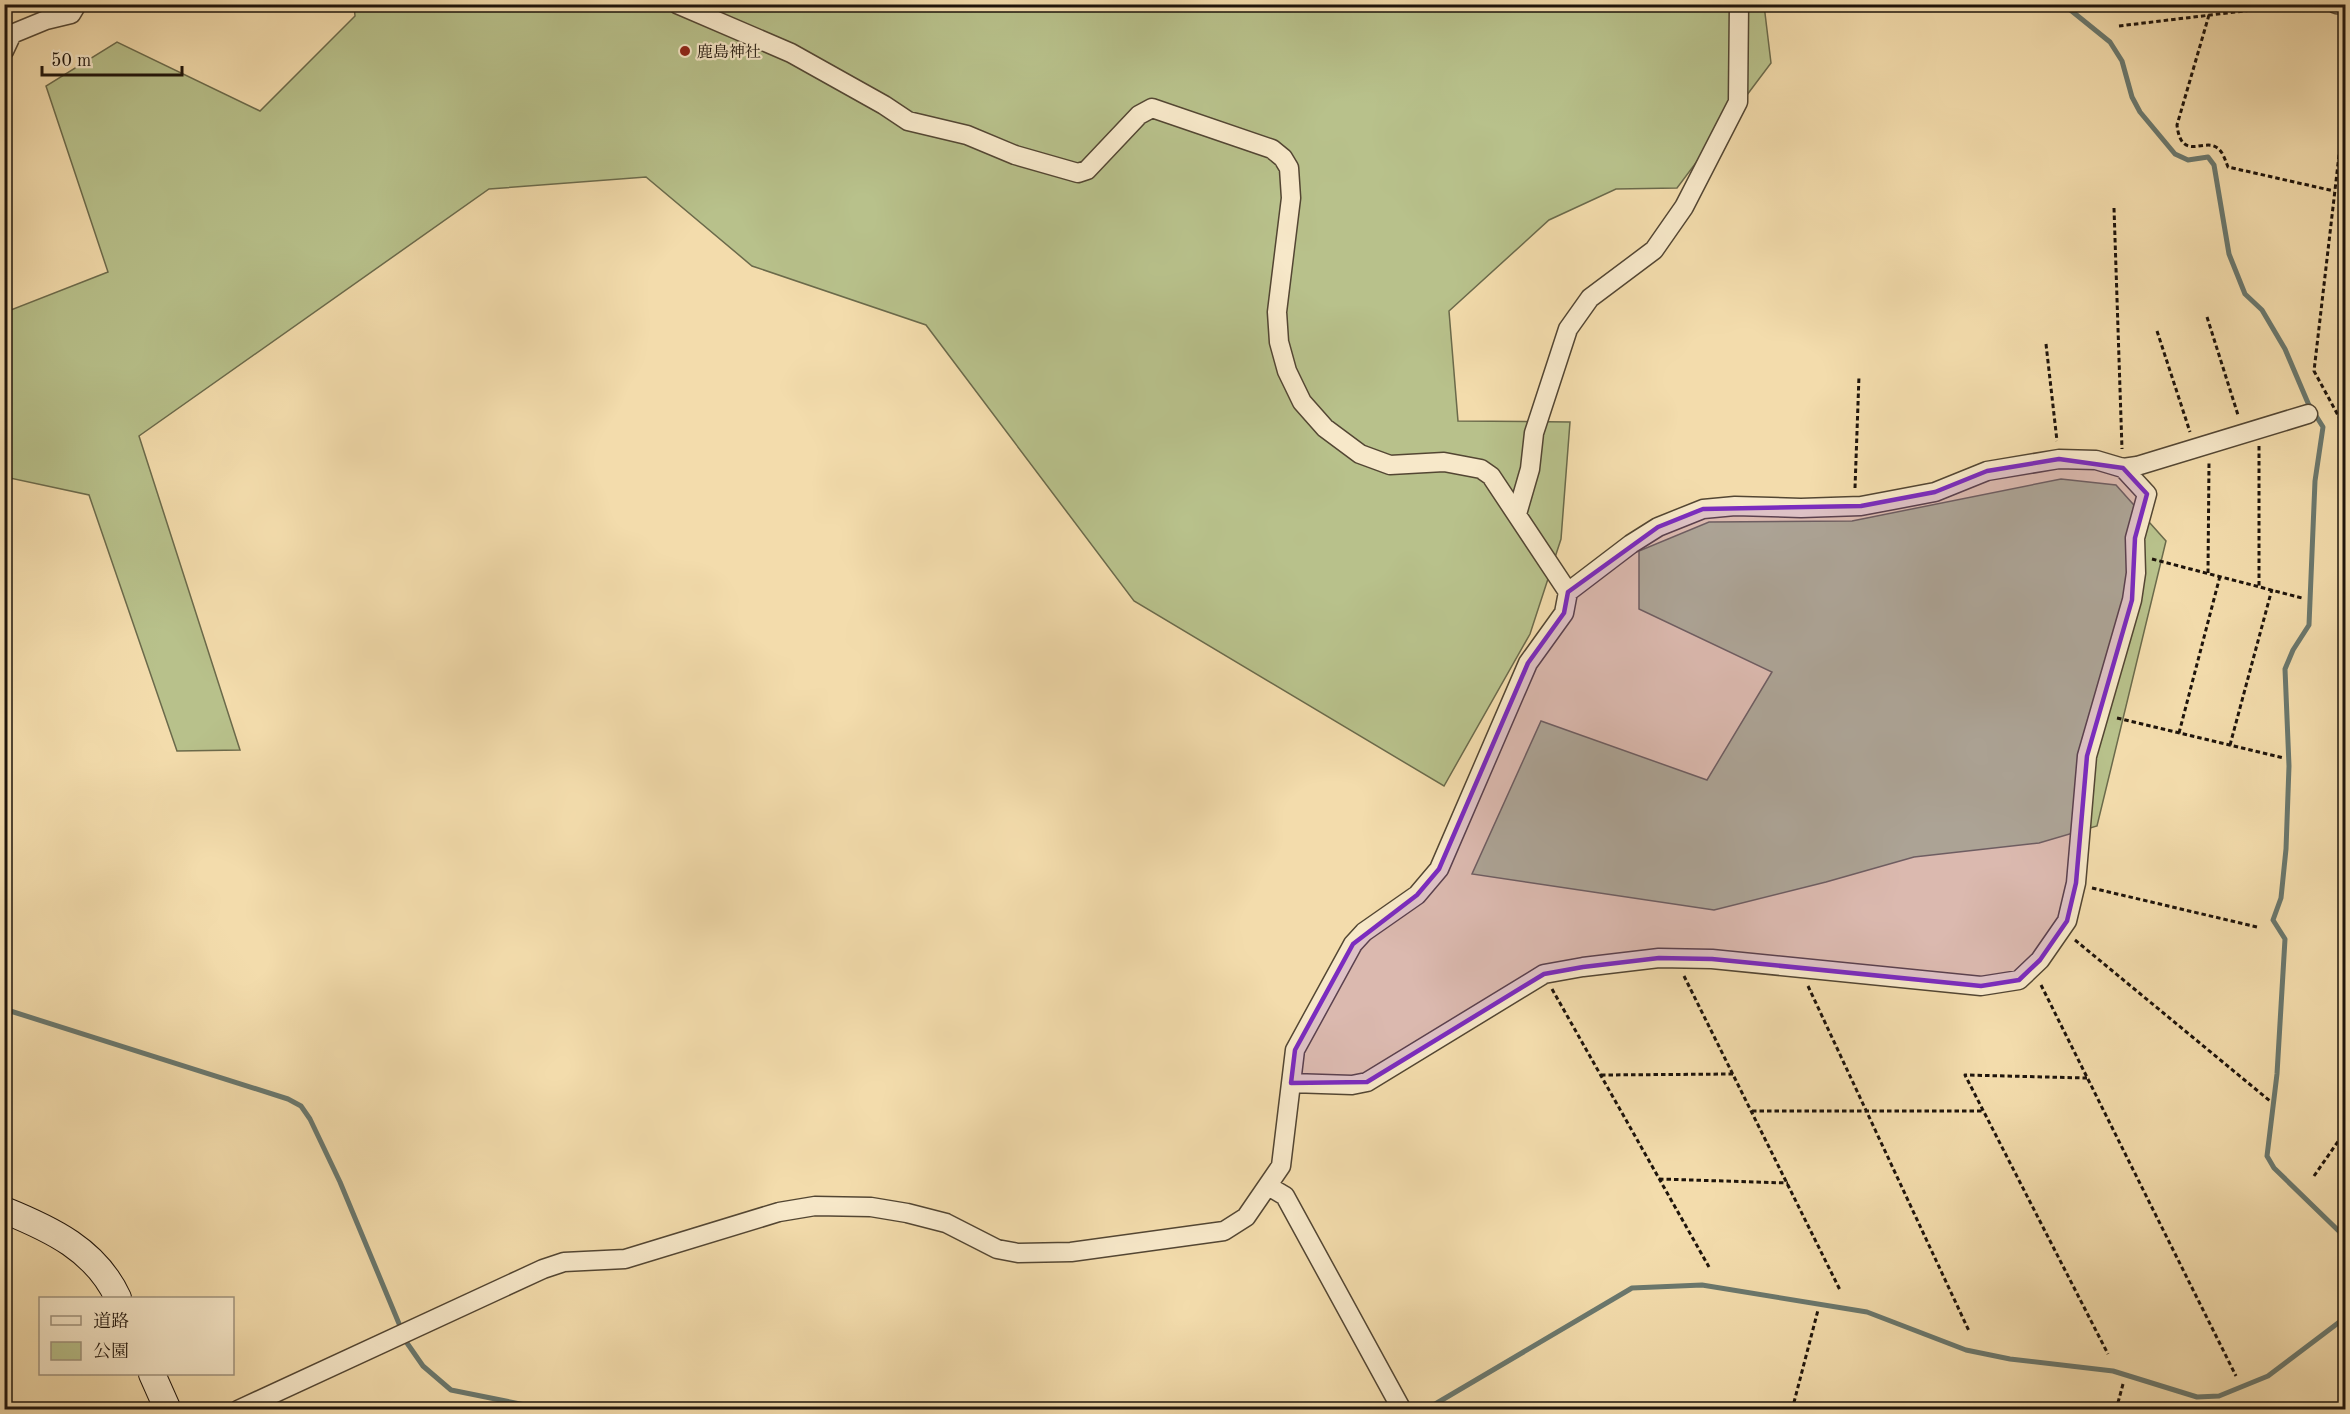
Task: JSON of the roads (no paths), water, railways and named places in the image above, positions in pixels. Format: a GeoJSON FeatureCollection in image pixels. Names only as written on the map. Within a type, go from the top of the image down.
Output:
{"type":"FeatureCollection","features":[{"type":"Feature","properties":{"kind":"street"},"geometry":{"type":"LineString","coordinates":[[4,51],[12,34],[46,20],[71,14],[77,4]]}},
{"type":"Feature","properties":{"kind":"street"},"geometry":{"type":"LineString","coordinates":[[677,4],[791,53],[908,121],[967,135],[1016,155],[1078,173],[1088,170],[1139,115],[1152,108],[1272,149],[1283,158],[1289,168],[1291,198],[1277,312],[1279,342],[1287,371],[1302,402],[1325,428],[1360,454],[1390,465],[1444,462],[1481,469],[1491,476],[1568,592]]}},
{"type":"Feature","properties":{"kind":"street"},"geometry":{"type":"LineString","coordinates":[[1517,514],[1530,469],[1534,433],[1568,329],[1590,298],[1654,250],[1683,207],[1738,102],[1739,4]]}},
{"type":"Feature","properties":{"kind":"street"},"geometry":{"type":"LineString","coordinates":[[2336,4],[2346,5]]}},
{"type":"Feature","properties":{"kind":"street"},"geometry":{"type":"LineString","coordinates":[[238,1410],[543,1269],[564,1262],[625,1259],[778,1212],[816,1206],[871,1207],[946,1223],[997,1249],[1018,1253],[1071,1252],[1224,1231],[1246,1217],[1281,1166],[1295,1050],[1353,944],[1364,932],[1417,895],[1439,869],[1528,663],[1564,613],[1568,592],[1631,544],[1658,527],[1703,509],[1735,506],[1854,506],[1935,492],[1987,471],[2059,459],[2096,460],[2123,468],[2137,466],[2308,414]]}},
{"type":"Feature","properties":{"kind":"street"},"geometry":{"type":"LineString","coordinates":[[1291,1083],[1352,1085],[1367,1082],[1544,974],[1659,958],[1675,958],[1712,959],[1982,986],[2019,980],[2040,960],[2067,921],[2077,874],[2087,756],[2132,600],[2136,573],[2135,538],[2148,494],[2123,468]]}},
{"type":"Feature","properties":{"kind":"street"},"geometry":{"type":"LineString","coordinates":[[1268,1186],[1285,1196],[1401,1410]]}},
{"type":"Feature","properties":{"kind":"street"},"geometry":{"type":"LineString","coordinates":[[4,1210],[39,1224],[73,1244],[94,1261],[117,1297]]}},
{"type":"Feature","properties":{"kind":"street"},"geometry":{"type":"LineString","coordinates":[[152,1375],[168,1410]]}},
{"type":"Feature","properties":{"kind":"waterway"},"geometry":{"type":"LineString","coordinates":[[2063,4],[2110,42],[2122,61],[2132,97],[2140,112],[2175,154],[2188,160],[2208,157],[2214,165],[2229,254],[2245,294],[2262,310],[2285,349],[2308,403],[2323,427],[2315,481],[2309,625],[2293,650],[2285,669],[2289,766],[2286,849],[2281,898],[2273,920],[2285,939],[2277,1074],[2267,1156],[2274,1168],[2346,1238]]}},
{"type":"Feature","properties":{"kind":"waterway"},"geometry":{"type":"LineString","coordinates":[[4,1009],[288,1099],[301,1106],[310,1119],[340,1182],[400,1326]]}},
{"type":"Feature","properties":{"kind":"waterway"},"geometry":{"type":"LineString","coordinates":[[1425,1410],[1632,1288],[1702,1285],[1867,1312],[1966,1350],[2010,1359],[2113,1371],[2197,1397],[2219,1396],[2268,1376],[2346,1317]]}},
{"type":"Feature","properties":{"kind":"waterway"},"geometry":{"type":"LineString","coordinates":[[407,1343],[423,1366],[451,1390],[550,1410]]}},
{"type":"Feature","properties":{"kind":"place","name":"鹿島神社"},"geometry":{"type":"Point","coordinates":[685,51]}}]}
